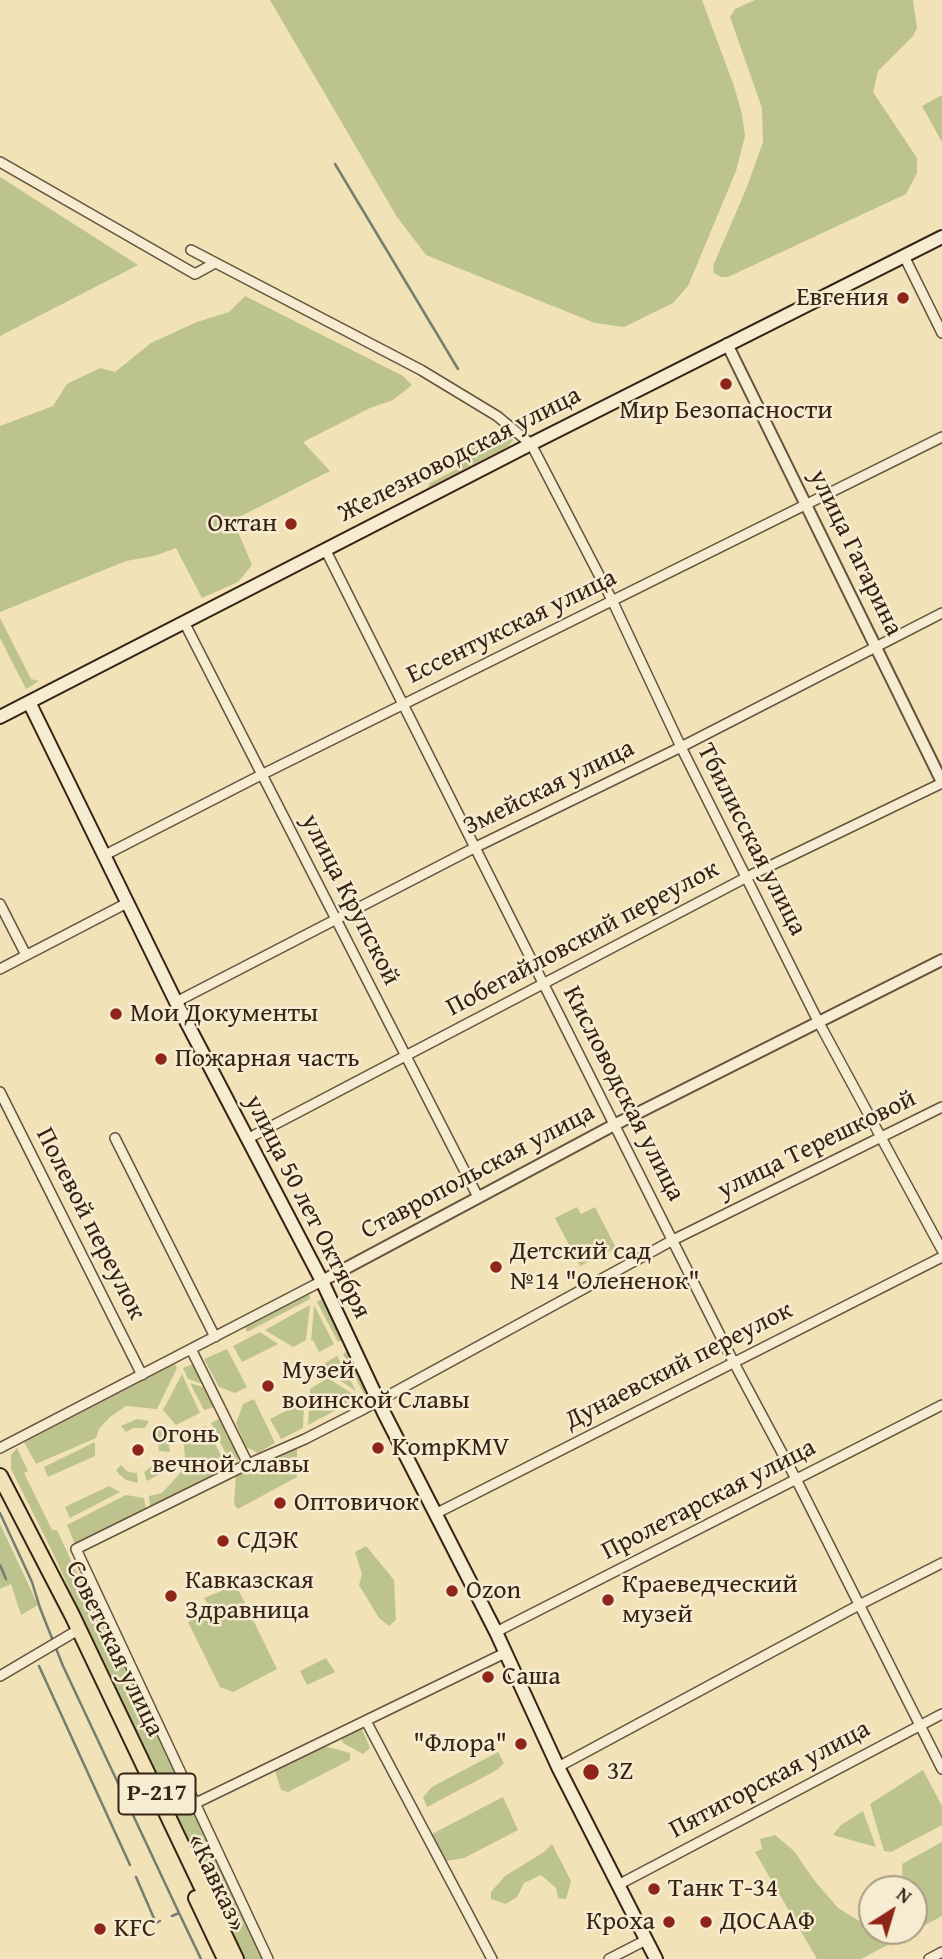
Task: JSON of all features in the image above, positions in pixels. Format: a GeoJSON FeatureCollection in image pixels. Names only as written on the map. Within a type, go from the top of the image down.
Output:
{"type":"FeatureCollection","features":[{"type":"Feature","properties":{"kind":"highway","name":"Советская улица"},"geometry":{"type":"LineString","coordinates":[[0,1476],[236,1959]]}},
{"type":"Feature","properties":{"kind":"highway","name":"«Кавказ»"},"geometry":{"type":"LineString","coordinates":[[0,1486],[75,1632],[223,1959]]}},
{"type":"Feature","properties":{"kind":"main road","name":"Железноводская улица"},"geometry":{"type":"LineString","coordinates":[[0,717],[727,344],[942,237]]}},
{"type":"Feature","properties":{"kind":"main road","name":"улица 50 лет Октября"},"geometry":{"type":"LineString","coordinates":[[29,702],[176,1002],[322,1281],[378,1400],[496,1632],[558,1768],[656,1959]]}},
{"type":"Feature","properties":{"kind":"street"},"geometry":{"type":"LineString","coordinates":[[0,162],[195,274],[215,263]]}},
{"type":"Feature","properties":{"kind":"street"},"geometry":{"type":"LineString","coordinates":[[191,250],[421,370],[496,416],[531,444]]}},
{"type":"Feature","properties":{"kind":"street"},"geometry":{"type":"LineString","coordinates":[[904,256],[942,333]]}},
{"type":"Feature","properties":{"kind":"street","name":"улица Гагарина"},"geometry":{"type":"LineString","coordinates":[[727,344],[942,783]]}},
{"type":"Feature","properties":{"kind":"street","name":"Ессентукская улица"},"geometry":{"type":"LineString","coordinates":[[103,856],[942,437]]}},
{"type":"Feature","properties":{"kind":"street","name":"Тбилисская улица"},"geometry":{"type":"LineString","coordinates":[[531,444],[612,600],[681,747],[818,1021],[942,1250]]}},
{"type":"Feature","properties":{"kind":"street","name":"Кисловодская улица"},"geometry":{"type":"LineString","coordinates":[[325,549],[733,1361],[796,1479],[918,1726],[942,1769]]}},
{"type":"Feature","properties":{"kind":"street","name":"Змейская улица"},"geometry":{"type":"LineString","coordinates":[[176,1002],[475,847],[681,747],[942,613]]}},
{"type":"Feature","properties":{"kind":"street","name":"улица Крупской"},"geometry":{"type":"LineString","coordinates":[[184,622],[478,1197]]}},
{"type":"Feature","properties":{"kind":"street","name":"Побегайловский переулок"},"geometry":{"type":"LineString","coordinates":[[247,1139],[747,877],[942,783]]}},
{"type":"Feature","properties":{"kind":"street"},"geometry":{"type":"LineString","coordinates":[[0,969],[127,903]]}},
{"type":"Feature","properties":{"kind":"street"},"geometry":{"type":"LineString","coordinates":[[0,904],[26,955]]}},
{"type":"Feature","properties":{"kind":"street","name":"Ставропольская улица"},"geometry":{"type":"LineString","coordinates":[[0,1448],[322,1281],[614,1125],[942,960]]}},
{"type":"Feature","properties":{"kind":"street","name":"Полевой переулок"},"geometry":{"type":"LineString","coordinates":[[0,1092],[142,1375]]}},
{"type":"Feature","properties":{"kind":"street","name":"улица Терешковой"},"geometry":{"type":"LineString","coordinates":[[76,1549],[248,1464],[305,1439],[673,1240],[942,1107]]}},
{"type":"Feature","properties":{"kind":"street"},"geometry":{"type":"LineString","coordinates":[[115,1138],[215,1337]]}},
{"type":"Feature","properties":{"kind":"street","name":"Дунаевский переулок"},"geometry":{"type":"LineString","coordinates":[[435,1514],[942,1257]]}},
{"type":"Feature","properties":{"kind":"street"},"geometry":{"type":"LineString","coordinates":[[191,1349],[248,1464]]}},
{"type":"Feature","properties":{"kind":"street","name":"Пролетарская улица"},"geometry":{"type":"LineString","coordinates":[[496,1632],[942,1405]]}},
{"type":"Feature","properties":{"kind":"street","name":"Советская улица"},"geometry":{"type":"LineString","coordinates":[[76,1549],[268,1959]]}},
{"type":"Feature","properties":{"kind":"street"},"geometry":{"type":"LineString","coordinates":[[558,1768],[942,1563]]}},
{"type":"Feature","properties":{"kind":"street"},"geometry":{"type":"LineString","coordinates":[[0,1676],[75,1632]]}},
{"type":"Feature","properties":{"kind":"street"},"geometry":{"type":"LineString","coordinates":[[194,1804],[505,1653]]}},
{"type":"Feature","properties":{"kind":"street","name":"Пятигорская улица"},"geometry":{"type":"LineString","coordinates":[[618,1885],[942,1714]]}},
{"type":"Feature","properties":{"kind":"street"},"geometry":{"type":"LineString","coordinates":[[366,1721],[492,1959]]}},
{"type":"Feature","properties":{"kind":"street"},"geometry":{"type":"LineString","coordinates":[[609,1959],[646,1940]]}},
{"type":"Feature","properties":{"kind":"street"},"geometry":{"type":"LineString","coordinates":[[929,1959],[942,1952]]}},
{"type":"Feature","properties":{"kind":"green space"},"geometry":{"type":"Polygon","coordinates":[[[270,0],[702,0],[734,86],[745,136],[736,171],[688,286],[673,303],[624,327],[595,323],[426,255],[397,217],[270,0]]]}},
{"type":"Feature","properties":{"kind":"green space"},"geometry":{"type":"Polygon","coordinates":[[[755,0],[913,0],[917,28],[913,36],[878,71],[873,92],[917,158],[917,173],[906,194],[728,277],[721,277],[714,273],[713,266],[763,142],[762,108],[730,17],[735,9],[755,0]]]}},
{"type":"Feature","properties":{"kind":"green space"},"geometry":{"type":"Polygon","coordinates":[[[942,95],[942,142],[922,106],[942,95]]]}},
{"type":"Feature","properties":{"kind":"green space"},"geometry":{"type":"Polygon","coordinates":[[[0,177],[138,265],[0,336],[0,177]]]}},
{"type":"Feature","properties":{"kind":"green space"},"geometry":{"type":"Polygon","coordinates":[[[245,296],[403,376],[412,385],[393,400],[370,408],[303,442],[330,471],[233,520],[252,565],[238,582],[202,598],[176,548],[154,556],[126,561],[0,612],[0,426],[53,406],[67,384],[100,368],[115,372],[151,343],[197,322],[229,312],[245,296]]]}},
{"type":"Feature","properties":{"kind":"green space"},"geometry":{"type":"Polygon","coordinates":[[[501,429],[505,429],[513,440],[509,446],[428,488],[430,483],[461,467],[456,455],[497,436],[501,429]]]}},
{"type":"Feature","properties":{"kind":"green space"},"geometry":{"type":"Polygon","coordinates":[[[0,618],[31,679],[39,681],[26,689],[0,638],[0,618]]]}},
{"type":"Feature","properties":{"kind":"green space"},"geometry":{"type":"Polygon","coordinates":[[[577,1207],[581,1214],[595,1207],[616,1248],[580,1266],[555,1218],[577,1207]]]}},
{"type":"Feature","properties":{"kind":"green space"},"geometry":{"type":"Polygon","coordinates":[[[309,1293],[310,1299],[247,1332],[245,1327],[309,1293]]]}},
{"type":"Feature","properties":{"kind":"green space"},"geometry":{"type":"Polygon","coordinates":[[[323,1298],[344,1339],[338,1342],[317,1302],[323,1298]]]}},
{"type":"Feature","properties":{"kind":"green space"},"geometry":{"type":"Polygon","coordinates":[[[310,1305],[306,1340],[293,1347],[265,1330],[310,1305]]]}},
{"type":"Feature","properties":{"kind":"green space"},"geometry":{"type":"Polygon","coordinates":[[[314,1305],[334,1344],[319,1352],[313,1340],[311,1341],[314,1305]]]}},
{"type":"Feature","properties":{"kind":"green space"},"geometry":{"type":"Polygon","coordinates":[[[260,1332],[278,1344],[242,1362],[233,1346],[260,1332]]]}},
{"type":"Feature","properties":{"kind":"green space"},"geometry":{"type":"Polygon","coordinates":[[[227,1349],[247,1387],[235,1393],[219,1387],[204,1359],[227,1349]]]}},
{"type":"Feature","properties":{"kind":"green space"},"geometry":{"type":"Polygon","coordinates":[[[350,1350],[365,1380],[365,1396],[343,1354],[350,1350]]]}},
{"type":"Feature","properties":{"kind":"green space"},"geometry":{"type":"Polygon","coordinates":[[[337,1356],[356,1391],[330,1374],[325,1363],[337,1356]]]}},
{"type":"Feature","properties":{"kind":"green space"},"geometry":{"type":"Polygon","coordinates":[[[174,1363],[177,1368],[157,1409],[126,1406],[110,1417],[99,1429],[96,1438],[36,1464],[24,1442],[174,1363]]]}},
{"type":"Feature","properties":{"kind":"green space"},"geometry":{"type":"Polygon","coordinates":[[[196,1363],[208,1386],[188,1379],[183,1368],[196,1363]]]}},
{"type":"Feature","properties":{"kind":"green space"},"geometry":{"type":"Polygon","coordinates":[[[182,1374],[200,1413],[176,1425],[163,1410],[182,1374]]]}},
{"type":"Feature","properties":{"kind":"green space"},"geometry":{"type":"Polygon","coordinates":[[[328,1378],[359,1398],[308,1425],[310,1389],[328,1378]]]}},
{"type":"Feature","properties":{"kind":"green space"},"geometry":{"type":"Polygon","coordinates":[[[190,1383],[209,1389],[218,1406],[204,1410],[190,1383]]]}},
{"type":"Feature","properties":{"kind":"green space"},"geometry":{"type":"Polygon","coordinates":[[[254,1399],[275,1443],[258,1453],[246,1447],[236,1423],[243,1404],[254,1399]]]}},
{"type":"Feature","properties":{"kind":"green space"},"geometry":{"type":"Polygon","coordinates":[[[304,1402],[303,1428],[281,1439],[270,1419],[304,1402]]]}},
{"type":"Feature","properties":{"kind":"green space"},"geometry":{"type":"Polygon","coordinates":[[[223,1417],[240,1451],[237,1464],[232,1467],[211,1423],[223,1417]]]}},
{"type":"Feature","properties":{"kind":"green space"},"geometry":{"type":"Polygon","coordinates":[[[137,1419],[149,1421],[145,1428],[133,1428],[126,1432],[121,1426],[137,1419]]]}},
{"type":"Feature","properties":{"kind":"green space"},"geometry":{"type":"Polygon","coordinates":[[[157,1424],[168,1438],[170,1452],[159,1451],[158,1443],[151,1433],[157,1424]]]}},
{"type":"Feature","properties":{"kind":"green space"},"geometry":{"type":"Polygon","coordinates":[[[206,1426],[226,1465],[185,1458],[183,1437],[206,1426]]]}},
{"type":"Feature","properties":{"kind":"green space"},"geometry":{"type":"Polygon","coordinates":[[[95,1442],[95,1456],[48,1477],[44,1467],[95,1442]]]}},
{"type":"Feature","properties":{"kind":"green space"},"geometry":{"type":"Polygon","coordinates":[[[297,1447],[297,1477],[238,1509],[234,1504],[236,1474],[297,1447]]]}},
{"type":"Feature","properties":{"kind":"green space"},"geometry":{"type":"Polygon","coordinates":[[[17,1448],[28,1471],[24,1473],[52,1530],[57,1530],[80,1580],[90,1582],[196,1817],[264,1959],[242,1959],[174,1820],[53,1553],[11,1469],[11,1455],[17,1448]]]}},
{"type":"Feature","properties":{"kind":"green space"},"geometry":{"type":"Polygon","coordinates":[[[159,1458],[167,1462],[160,1474],[147,1481],[144,1472],[159,1458]]]}},
{"type":"Feature","properties":{"kind":"green space"},"geometry":{"type":"Polygon","coordinates":[[[185,1462],[227,1470],[150,1508],[149,1496],[162,1493],[182,1471],[185,1462]]]}},
{"type":"Feature","properties":{"kind":"green space"},"geometry":{"type":"Polygon","coordinates":[[[121,1465],[128,1472],[137,1473],[138,1483],[126,1480],[119,1474],[116,1470],[121,1465]]]}},
{"type":"Feature","properties":{"kind":"green space"},"geometry":{"type":"Polygon","coordinates":[[[109,1486],[120,1492],[70,1518],[65,1507],[109,1486]]]}},
{"type":"Feature","properties":{"kind":"green space"},"geometry":{"type":"Polygon","coordinates":[[[126,1495],[144,1498],[146,1510],[75,1544],[67,1525],[126,1495]]]}},
{"type":"Feature","properties":{"kind":"green space"},"geometry":{"type":"Polygon","coordinates":[[[0,1524],[38,1605],[21,1615],[11,1584],[0,1589],[0,1524]]]}},
{"type":"Feature","properties":{"kind":"green space"},"geometry":{"type":"Polygon","coordinates":[[[366,1546],[394,1580],[396,1620],[389,1626],[379,1618],[359,1585],[362,1574],[355,1552],[366,1546]]]}},
{"type":"Feature","properties":{"kind":"green space"},"geometry":{"type":"Polygon","coordinates":[[[236,1585],[277,1669],[283,1666],[233,1692],[220,1687],[188,1622],[210,1608],[204,1598],[236,1585]]]}},
{"type":"Feature","properties":{"kind":"green space"},"geometry":{"type":"Polygon","coordinates":[[[326,1658],[335,1672],[307,1685],[300,1671],[326,1658]]]}},
{"type":"Feature","properties":{"kind":"green space"},"geometry":{"type":"Polygon","coordinates":[[[361,1727],[370,1748],[363,1754],[343,1743],[341,1737],[361,1727]]]}},
{"type":"Feature","properties":{"kind":"green space"},"geometry":{"type":"Polygon","coordinates":[[[324,1746],[350,1753],[350,1760],[288,1792],[281,1790],[275,1771],[324,1746]]]}},
{"type":"Feature","properties":{"kind":"green space"},"geometry":{"type":"Polygon","coordinates":[[[498,1752],[504,1763],[497,1770],[427,1807],[423,1797],[432,1787],[498,1752]]]}},
{"type":"Feature","properties":{"kind":"green space"},"geometry":{"type":"Polygon","coordinates":[[[923,1770],[942,1806],[942,1825],[891,1852],[884,1851],[870,1804],[923,1770]]]}},
{"type":"Feature","properties":{"kind":"green space"},"geometry":{"type":"Polygon","coordinates":[[[503,1797],[518,1830],[464,1858],[446,1861],[432,1834],[503,1797]]]}},
{"type":"Feature","properties":{"kind":"green space"},"geometry":{"type":"Polygon","coordinates":[[[863,1811],[876,1847],[833,1835],[841,1825],[863,1811]]]}},
{"type":"Feature","properties":{"kind":"green space"},"geometry":{"type":"Polygon","coordinates":[[[775,1835],[794,1851],[838,1908],[858,1920],[858,1945],[888,1945],[861,1959],[817,1959],[755,1852],[762,1849],[760,1839],[775,1835]]]}},
{"type":"Feature","properties":{"kind":"green space"},"geometry":{"type":"Polygon","coordinates":[[[942,1842],[942,1916],[928,1924],[928,1875],[902,1875],[902,1864],[942,1842]]]}},
{"type":"Feature","properties":{"kind":"green space"},"geometry":{"type":"Polygon","coordinates":[[[552,1844],[571,1881],[566,1899],[558,1898],[556,1888],[541,1875],[524,1883],[517,1897],[506,1904],[491,1899],[491,1892],[505,1876],[544,1852],[552,1844]]]}},
{"type":"Feature","properties":{"kind":"waterway"},"geometry":{"type":"LineString","coordinates":[[335,164],[458,369]]}},
{"type":"Feature","properties":{"kind":"waterway"},"geometry":{"type":"LineString","coordinates":[[0,1513],[32,1582],[63,1666],[179,1913]]}},
{"type":"Feature","properties":{"kind":"waterway"},"geometry":{"type":"LineString","coordinates":[[0,1565],[6,1579]]}},
{"type":"Feature","properties":{"kind":"waterway"},"geometry":{"type":"LineString","coordinates":[[39,1666],[130,1865]]}},
{"type":"Feature","properties":{"kind":"waterway"},"geometry":{"type":"LineString","coordinates":[[136,1877],[156,1923],[160,1921]]}},
{"type":"Feature","properties":{"kind":"waterway"},"geometry":{"type":"LineString","coordinates":[[172,1916],[179,1913],[201,1959]]}},
{"type":"Feature","properties":{"kind":"place","name":"Евгения"},"geometry":{"type":"Point","coordinates":[903,298]}},
{"type":"Feature","properties":{"kind":"place","name":"Мир Безопасности"},"geometry":{"type":"Point","coordinates":[726,384]}},
{"type":"Feature","properties":{"kind":"place","name":"Октан"},"geometry":{"type":"Point","coordinates":[291,524]}},
{"type":"Feature","properties":{"kind":"place","name":"Мои Документы"},"geometry":{"type":"Point","coordinates":[116,1014]}},
{"type":"Feature","properties":{"kind":"place","name":"Пожарная часть"},"geometry":{"type":"Point","coordinates":[161,1059]}},
{"type":"Feature","properties":{"kind":"place","name":"Детский сад №14 \"Олененок\""},"geometry":{"type":"Point","coordinates":[496,1267]}},
{"type":"Feature","properties":{"kind":"place","name":"Музей воинской Славы"},"geometry":{"type":"Point","coordinates":[268,1386]}},
{"type":"Feature","properties":{"kind":"place","name":"KompKMV"},"geometry":{"type":"Point","coordinates":[378,1448]}},
{"type":"Feature","properties":{"kind":"place","name":"Огонь вечной славы"},"geometry":{"type":"Point","coordinates":[138,1450]}},
{"type":"Feature","properties":{"kind":"place","name":"Оптовичок"},"geometry":{"type":"Point","coordinates":[280,1503]}},
{"type":"Feature","properties":{"kind":"place","name":"СДЭК"},"geometry":{"type":"Point","coordinates":[223,1541]}},
{"type":"Feature","properties":{"kind":"place","name":"Ozon"},"geometry":{"type":"Point","coordinates":[452,1591]}},
{"type":"Feature","properties":{"kind":"place","name":"Кавказская Здравница"},"geometry":{"type":"Point","coordinates":[171,1596]}},
{"type":"Feature","properties":{"kind":"place","name":"Краеведческий музей"},"geometry":{"type":"Point","coordinates":[608,1600]}},
{"type":"Feature","properties":{"kind":"place","name":"Саша"},"geometry":{"type":"Point","coordinates":[488,1677]}},
{"type":"Feature","properties":{"kind":"place","name":"\"Флора\""},"geometry":{"type":"Point","coordinates":[521,1744]}},
{"type":"Feature","properties":{"kind":"place","name":"3Z"},"geometry":{"type":"Point","coordinates":[591,1772]}},
{"type":"Feature","properties":{"kind":"place","name":"Танк Т-34"},"geometry":{"type":"Point","coordinates":[654,1889]}},
{"type":"Feature","properties":{"kind":"place","name":"Кроха"},"geometry":{"type":"Point","coordinates":[669,1922]}},
{"type":"Feature","properties":{"kind":"place","name":"ДОСААФ"},"geometry":{"type":"Point","coordinates":[706,1922]}},
{"type":"Feature","properties":{"kind":"place","name":"KFC"},"geometry":{"type":"Point","coordinates":[100,1929]}}]}
